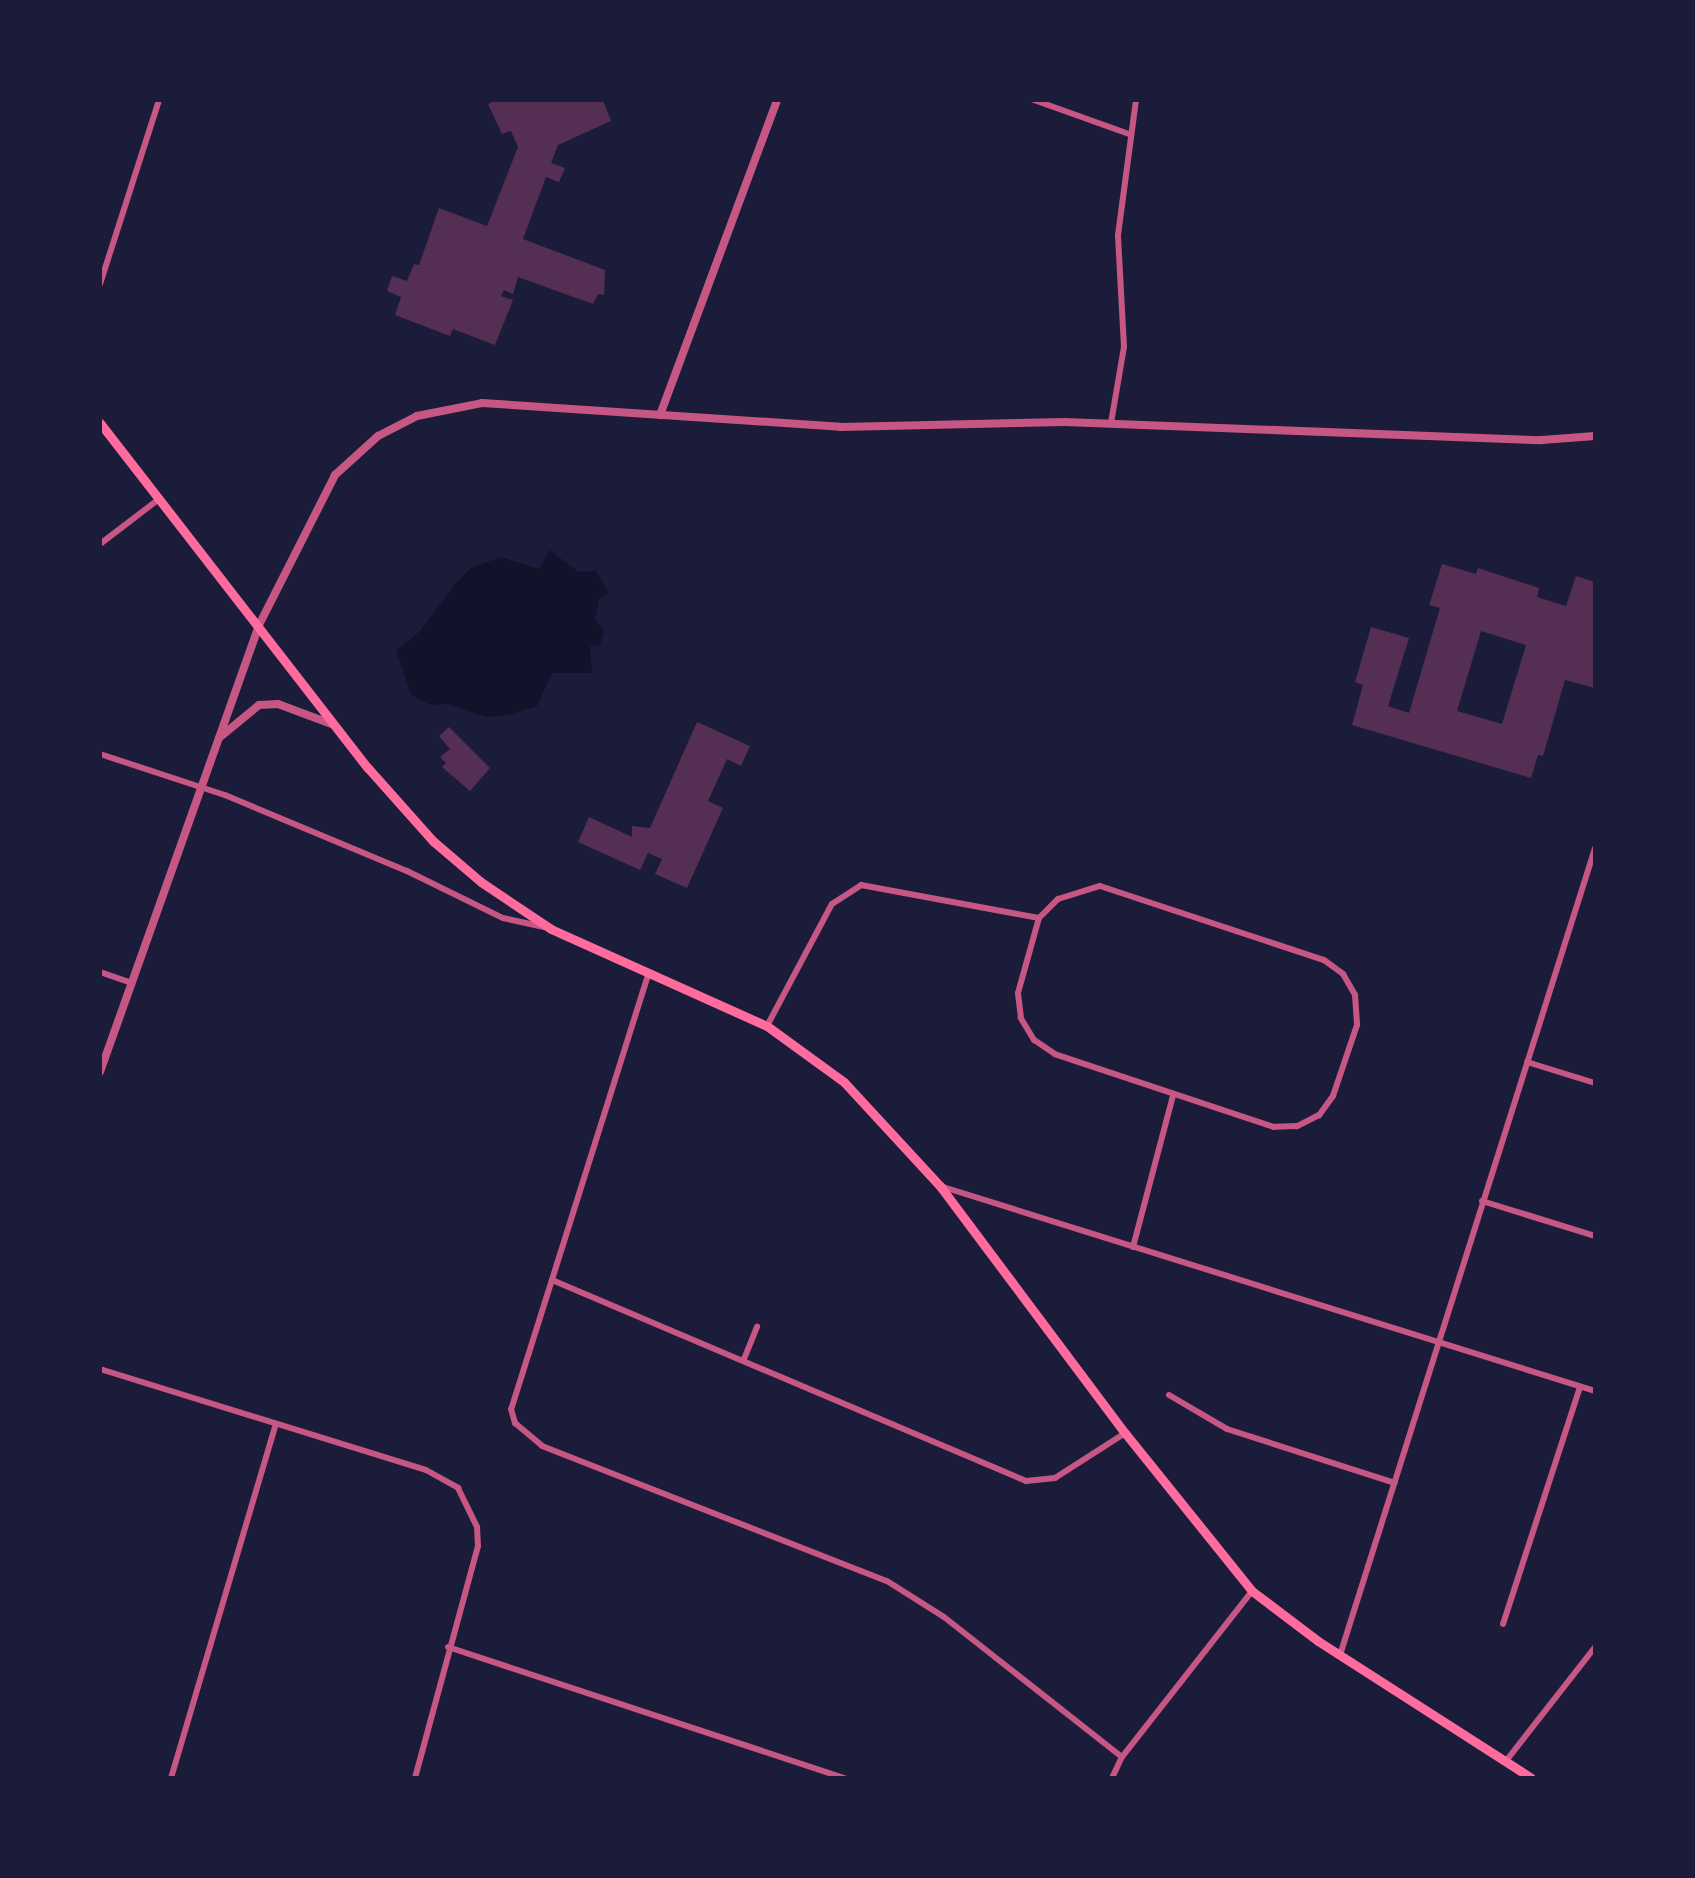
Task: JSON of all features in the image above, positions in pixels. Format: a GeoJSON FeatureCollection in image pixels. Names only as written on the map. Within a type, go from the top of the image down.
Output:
{"type":"FeatureCollection","features":[{"type":"Feature","properties":{"kind":"main road"},"geometry":{"type":"LineString","coordinates":[[100,423],[336,726],[433,841],[481,882],[551,929],[767,1026],[844,1082],[940,1186],[1125,1433],[1252,1591],[1340,1655],[1531,1778]]}},
{"type":"Feature","properties":{"kind":"street"},"geometry":{"type":"LineString","coordinates":[[100,284],[159,100]]}},
{"type":"Feature","properties":{"kind":"street"},"geometry":{"type":"LineString","coordinates":[[660,415],[777,100]]}},
{"type":"Feature","properties":{"kind":"street"},"geometry":{"type":"LineString","coordinates":[[1034,100],[1129,134]]}},
{"type":"Feature","properties":{"kind":"street"},"geometry":{"type":"LineString","coordinates":[[1111,423],[1124,347],[1118,235],[1129,134],[1136,100]]}},
{"type":"Feature","properties":{"kind":"street"},"geometry":{"type":"LineString","coordinates":[[100,1072],[129,982],[259,625],[327,487],[355,455],[391,428],[430,411],[482,403],[840,427],[1111,423],[1542,440],[1595,436]]}},
{"type":"Feature","properties":{"kind":"street"},"geometry":{"type":"LineString","coordinates":[[100,544],[159,499]]}},
{"type":"Feature","properties":{"kind":"street"},"geometry":{"type":"LineString","coordinates":[[219,738],[244,715],[268,704],[336,726]]}},
{"type":"Feature","properties":{"kind":"street"},"geometry":{"type":"LineString","coordinates":[[100,754],[201,787],[407,871],[503,918],[551,929]]}},
{"type":"Feature","properties":{"kind":"street"},"geometry":{"type":"LineString","coordinates":[[1340,1655],[1595,848]]}},
{"type":"Feature","properties":{"kind":"street"},"geometry":{"type":"LineString","coordinates":[[767,1026],[832,904],[861,885],[1039,918]]}},
{"type":"Feature","properties":{"kind":"street"},"geometry":{"type":"LineString","coordinates":[[1115,888],[1324,960],[1350,984],[1357,1025],[1333,1096],[1308,1121],[1274,1127],[1173,1096],[1055,1054],[1027,1030],[1018,993],[1039,918],[1071,892],[1115,888]]}},
{"type":"Feature","properties":{"kind":"street"},"geometry":{"type":"LineString","coordinates":[[100,972],[129,982]]}},
{"type":"Feature","properties":{"kind":"street"},"geometry":{"type":"LineString","coordinates":[[649,972],[511,1409],[526,1436],[887,1581],[944,1617],[1122,1757]]}},
{"type":"Feature","properties":{"kind":"street"},"geometry":{"type":"LineString","coordinates":[[1527,1062],[1595,1083]]}},
{"type":"Feature","properties":{"kind":"street"},"geometry":{"type":"LineString","coordinates":[[1133,1247],[1173,1096]]}},
{"type":"Feature","properties":{"kind":"street"},"geometry":{"type":"LineString","coordinates":[[940,1186],[1439,1339],[1595,1391]]}},
{"type":"Feature","properties":{"kind":"street"},"geometry":{"type":"LineString","coordinates":[[1482,1201],[1595,1236]]}},
{"type":"Feature","properties":{"kind":"street"},"geometry":{"type":"LineString","coordinates":[[552,1280],[1026,1481],[1055,1478],[1125,1433]]}},
{"type":"Feature","properties":{"kind":"street"},"geometry":{"type":"LineString","coordinates":[[744,1359],[757,1327]]}},
{"type":"Feature","properties":{"kind":"street"},"geometry":{"type":"LineString","coordinates":[[100,1369],[426,1470],[458,1488],[477,1527],[478,1546],[448,1647],[415,1778]]}},
{"type":"Feature","properties":{"kind":"street"},"geometry":{"type":"LineString","coordinates":[[1503,1624],[1580,1387]]}},
{"type":"Feature","properties":{"kind":"street"},"geometry":{"type":"LineString","coordinates":[[1169,1395],[1227,1429],[1395,1483]]}},
{"type":"Feature","properties":{"kind":"street"},"geometry":{"type":"LineString","coordinates":[[171,1778],[276,1424]]}},
{"type":"Feature","properties":{"kind":"street"},"geometry":{"type":"LineString","coordinates":[[1112,1778],[1122,1757],[1252,1591]]}},
{"type":"Feature","properties":{"kind":"street"},"geometry":{"type":"LineString","coordinates":[[448,1647],[845,1778]]}},
{"type":"Feature","properties":{"kind":"street"},"geometry":{"type":"LineString","coordinates":[[1506,1761],[1595,1647]]}},
{"type":"Feature","properties":{"kind":"shaded area"},"geometry":{"type":"Polygon","coordinates":[[[549,550],[579,572],[596,571],[609,593],[599,600],[595,619],[604,630],[600,645],[590,646],[592,673],[552,673],[537,706],[508,715],[486,717],[448,704],[430,705],[411,694],[396,650],[418,633],[457,582],[471,568],[501,557],[539,569],[549,550]]]}},
{"type":"Feature","properties":{"kind":"building"},"geometry":{"type":"Polygon","coordinates":[[[496,100],[603,100],[611,121],[558,145],[551,163],[565,168],[559,182],[546,177],[523,239],[605,270],[604,295],[598,294],[593,304],[518,277],[513,294],[504,290],[501,296],[513,300],[495,345],[453,329],[450,336],[395,315],[401,297],[387,291],[392,276],[407,281],[414,264],[419,265],[439,208],[487,226],[518,147],[511,131],[502,134],[488,104],[496,100]]]}},
{"type":"Feature","properties":{"kind":"building"},"geometry":{"type":"Polygon","coordinates":[[[1442,564],[1476,574],[1478,568],[1539,588],[1537,597],[1566,606],[1576,576],[1595,582],[1595,688],[1565,680],[1543,756],[1538,755],[1531,778],[1352,725],[1363,685],[1355,682],[1371,627],[1409,638],[1388,706],[1409,713],[1440,608],[1429,605],[1442,564]],[[1481,631],[1457,711],[1502,724],[1526,645],[1481,631]]]}},
{"type":"Feature","properties":{"kind":"building"},"geometry":{"type":"Polygon","coordinates":[[[697,722],[750,746],[741,766],[727,759],[708,801],[723,808],[687,888],[655,874],[662,859],[648,853],[640,870],[578,842],[589,817],[632,837],[632,826],[650,828],[697,722]]]}},
{"type":"Feature","properties":{"kind":"building"},"geometry":{"type":"Polygon","coordinates":[[[449,727],[490,768],[470,791],[442,767],[446,763],[440,757],[450,749],[439,736],[449,727]]]}}]}
